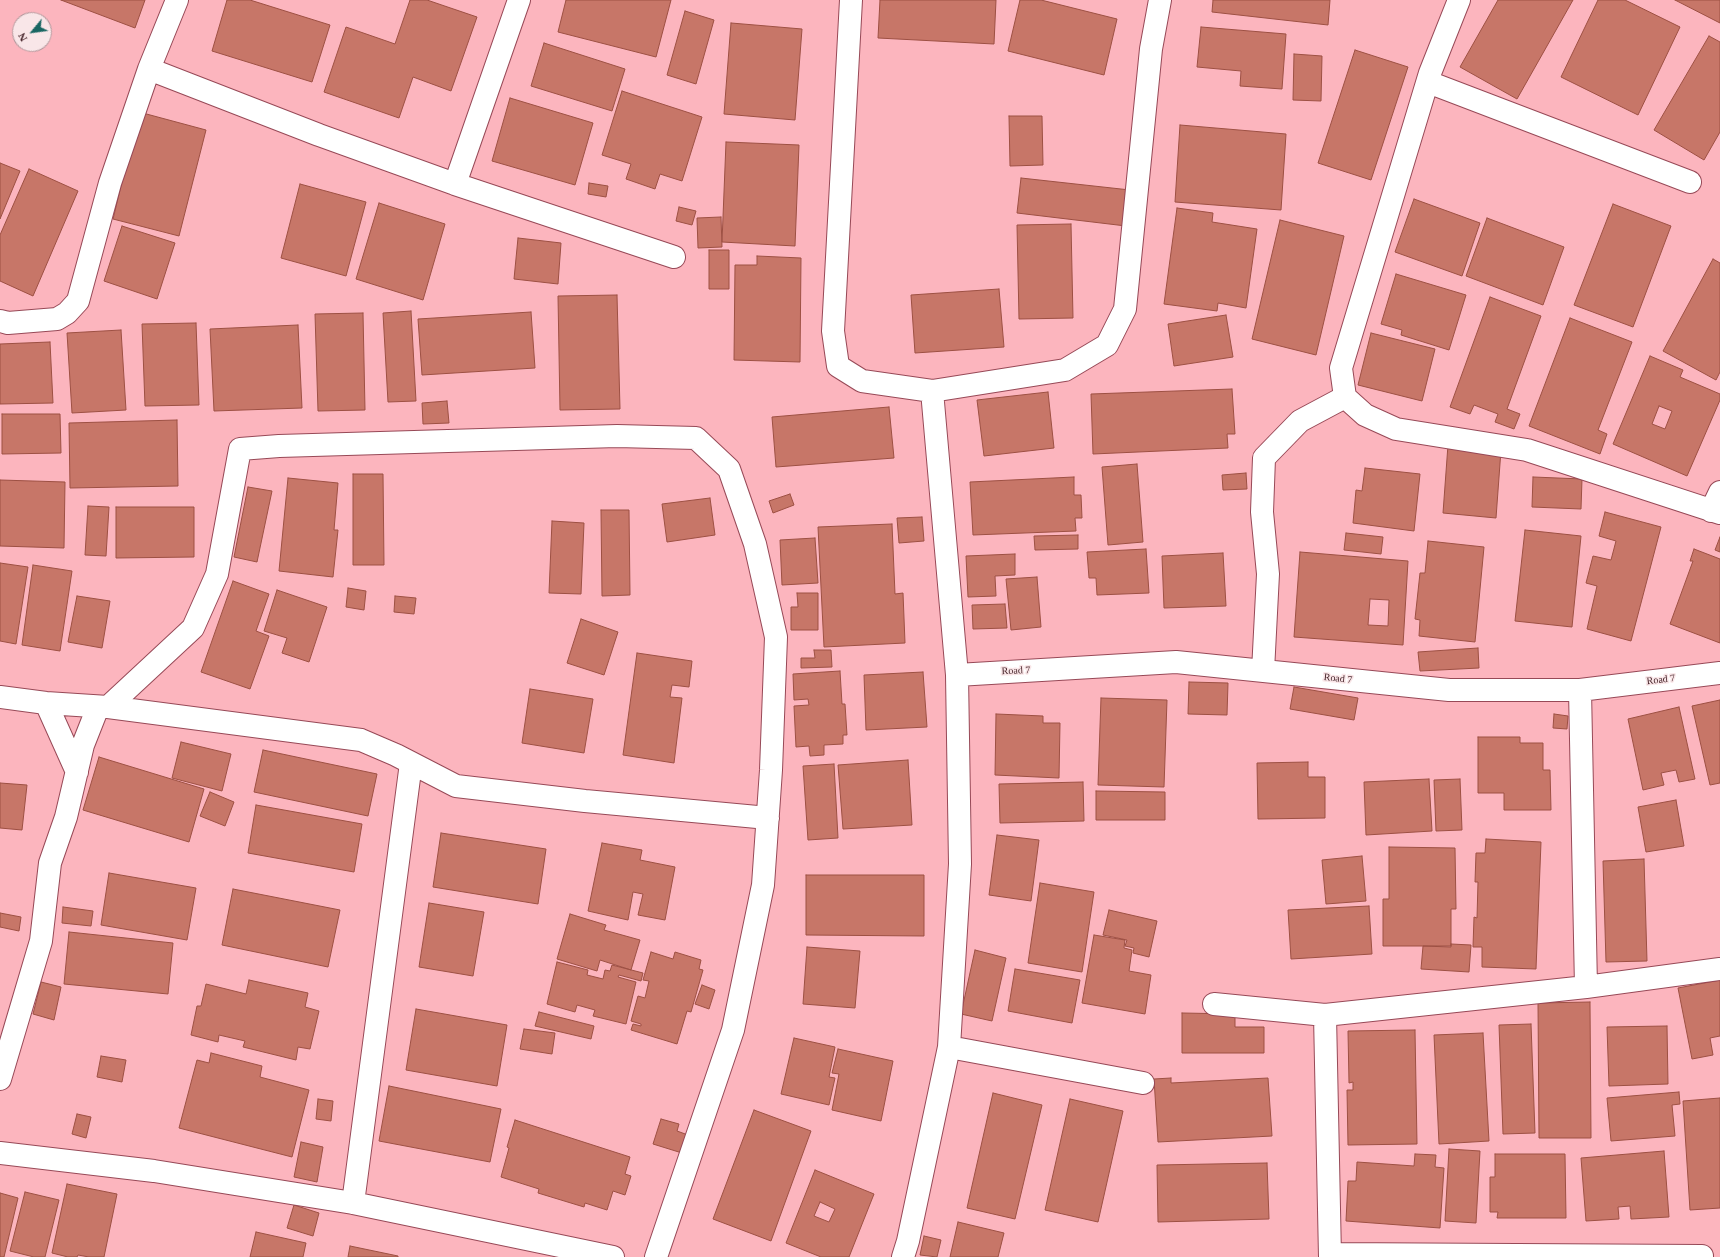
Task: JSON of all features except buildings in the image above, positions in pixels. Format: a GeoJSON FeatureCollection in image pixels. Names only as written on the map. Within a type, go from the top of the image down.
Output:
{"type":"FeatureCollection","features":[{"type":"Feature","properties":{"kind":"street"},"geometry":{"type":"LineString","coordinates":[[0,321],[8,323],[56,319],[67,313],[78,301],[110,183],[149,69],[177,0]]}},
{"type":"Feature","properties":{"kind":"street"},"geometry":{"type":"LineString","coordinates":[[455,184],[519,0]]}},
{"type":"Feature","properties":{"kind":"street"},"geometry":{"type":"LineString","coordinates":[[851,0],[833,331],[838,366],[862,381],[932,391],[1065,370],[1107,345],[1126,309],[1151,49],[1160,0]]}},
{"type":"Feature","properties":{"kind":"street"},"geometry":{"type":"LineString","coordinates":[[1459,0],[1428,82],[1341,368],[1345,397],[1365,415],[1396,429],[1527,450],[1717,505]]}},
{"type":"Feature","properties":{"kind":"street"},"geometry":{"type":"LineString","coordinates":[[149,69],[319,135],[455,184],[674,257]]}},
{"type":"Feature","properties":{"kind":"street"},"geometry":{"type":"LineString","coordinates":[[1428,82],[1690,182]]}},
{"type":"Feature","properties":{"kind":"street"},"geometry":{"type":"LineString","coordinates":[[903,1257],[908,1241],[949,1047],[960,864],[957,675],[932,391]]}},
{"type":"Feature","properties":{"kind":"street"},"geometry":{"type":"LineString","coordinates":[[1263,671],[1268,574],[1262,512],[1264,458],[1300,421],[1345,397]]}},
{"type":"Feature","properties":{"kind":"street"},"geometry":{"type":"LineString","coordinates":[[0,1079],[41,941],[50,863],[66,817],[83,745],[103,707],[193,628],[217,574],[240,449],[279,446],[618,436],[696,438],[729,469],[755,544],[776,637],[768,818],[763,885],[733,1030],[656,1257]]}},
{"type":"Feature","properties":{"kind":"street","name":"Road 7"},"geometry":{"type":"LineString","coordinates":[[957,675],[1176,662],[1449,690],[1580,690],[1720,673]]}},
{"type":"Feature","properties":{"kind":"street"},"geometry":{"type":"LineString","coordinates":[[1580,690],[1586,987]]}},
{"type":"Feature","properties":{"kind":"street"},"geometry":{"type":"LineString","coordinates":[[0,697],[46,703],[103,707],[361,740],[456,786],[585,801],[768,818]]}},
{"type":"Feature","properties":{"kind":"street"},"geometry":{"type":"LineString","coordinates":[[46,703],[77,772]]}},
{"type":"Feature","properties":{"kind":"street"},"geometry":{"type":"LineString","coordinates":[[353,1203],[411,763]]}},
{"type":"Feature","properties":{"kind":"street"},"geometry":{"type":"LineString","coordinates":[[1214,1004],[1325,1015],[1586,987],[1720,969]]}},
{"type":"Feature","properties":{"kind":"street"},"geometry":{"type":"LineString","coordinates":[[1325,1015],[1330,1256],[1702,1256]]}},
{"type":"Feature","properties":{"kind":"street"},"geometry":{"type":"LineString","coordinates":[[949,1047],[1142,1082]]}},
{"type":"Feature","properties":{"kind":"street"},"geometry":{"type":"LineString","coordinates":[[0,1153],[154,1171],[353,1203],[613,1257]]}}]}
